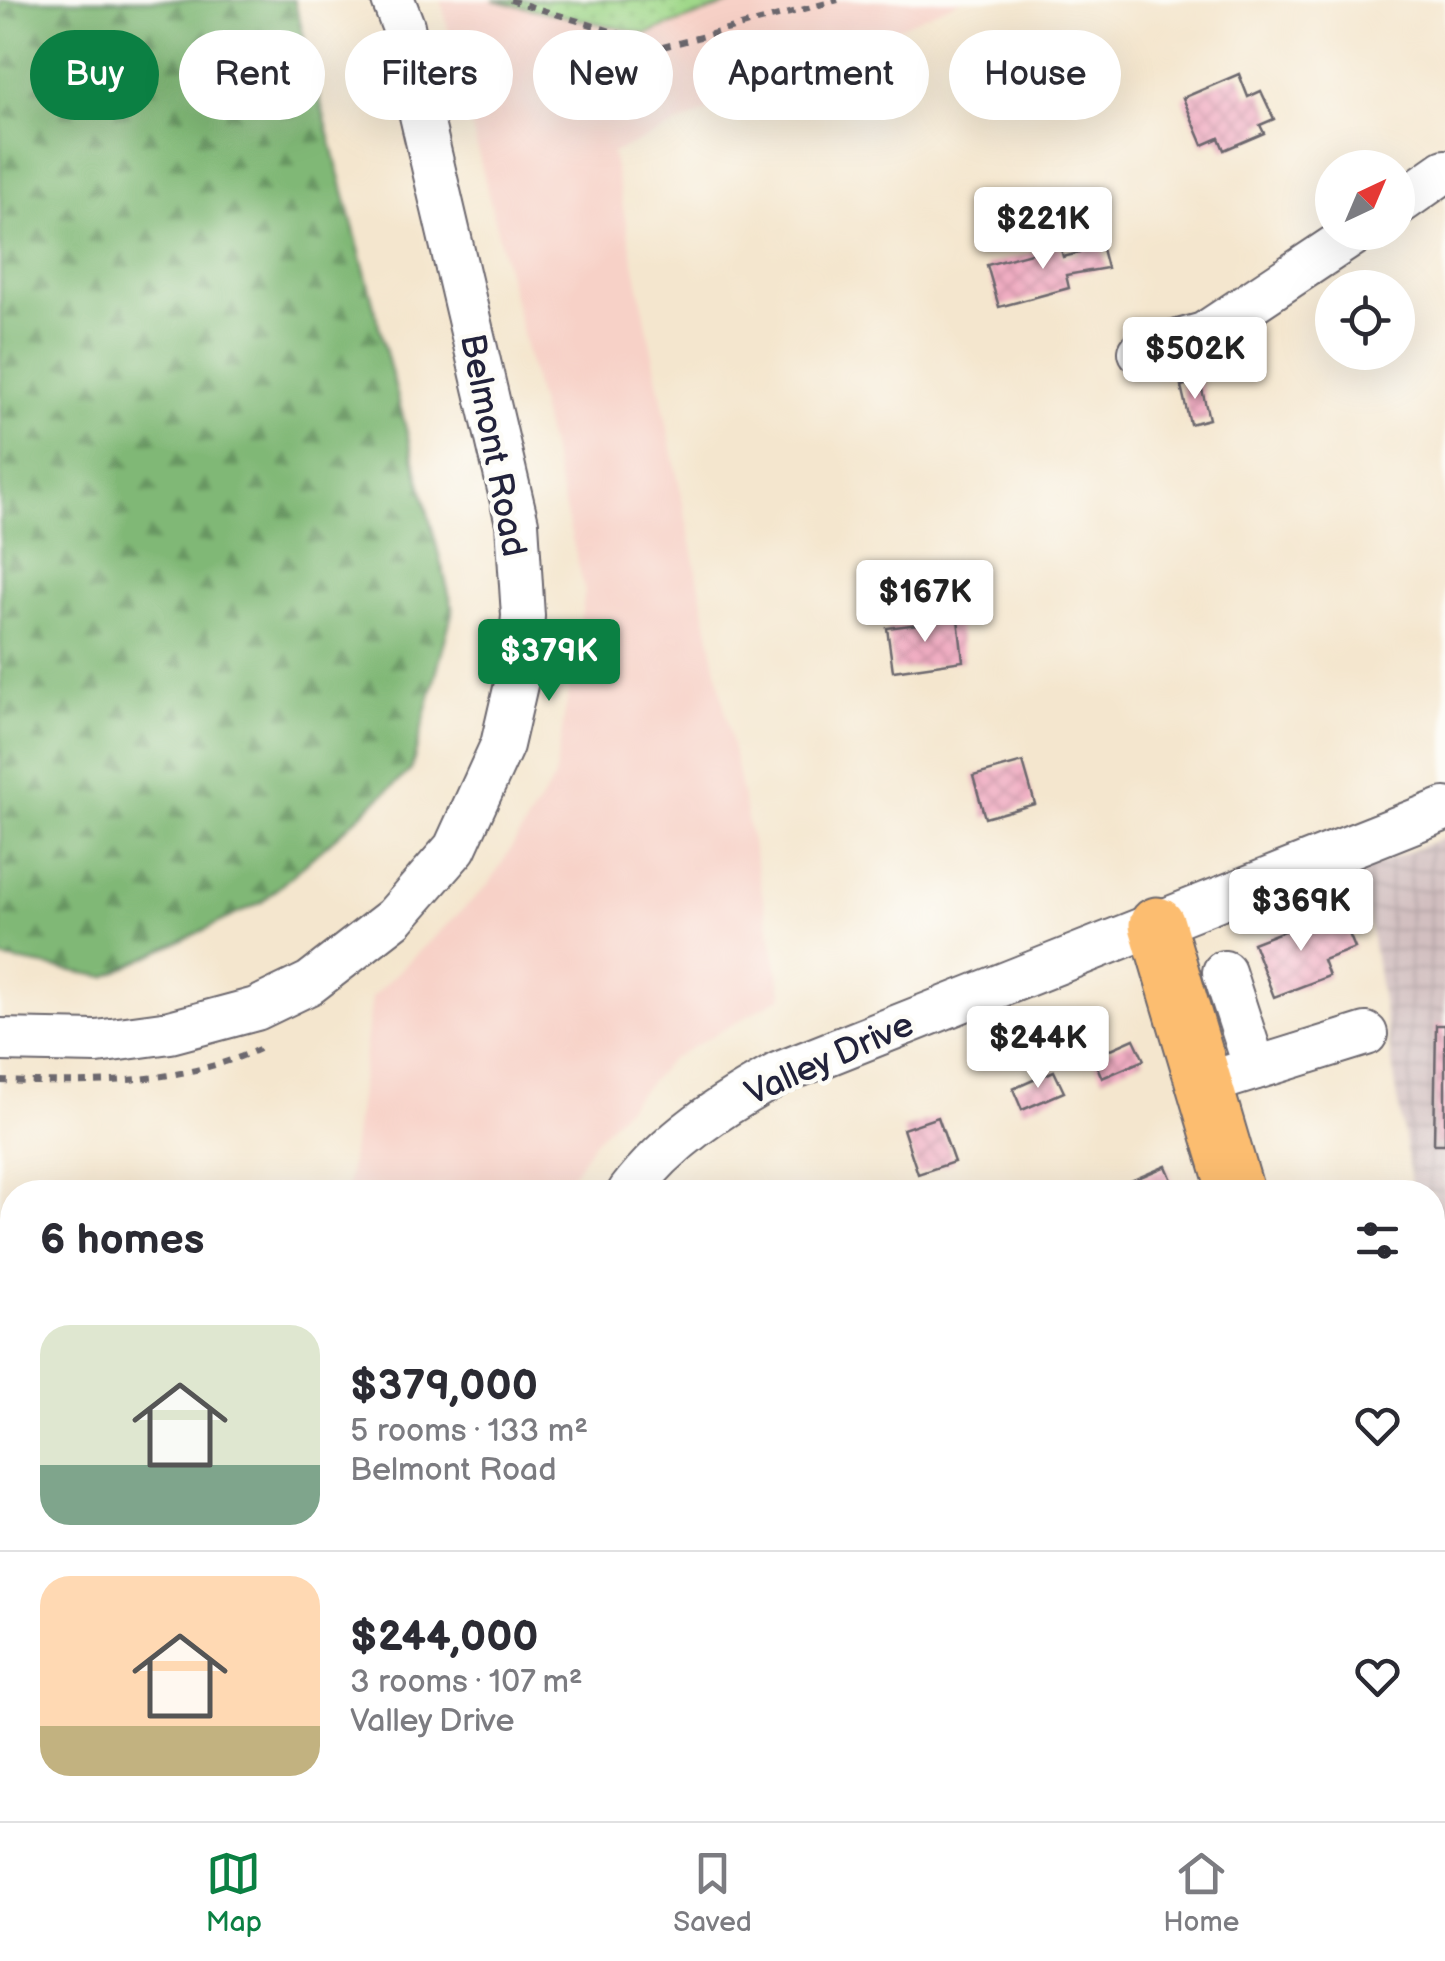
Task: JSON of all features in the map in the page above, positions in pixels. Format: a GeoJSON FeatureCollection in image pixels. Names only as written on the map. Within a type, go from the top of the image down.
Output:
{"type":"FeatureCollection","features":[{"type":"Feature","properties":{"kind":"main road"},"geometry":{"type":"LineString","coordinates":[[1156,924],[1230,1076],[1235,1180]]}},
{"type":"Feature","properties":{"kind":"street","name":"Belmont Road"},"geometry":{"type":"LineString","coordinates":[[0,1040],[97,1042],[170,1032],[256,1009],[310,983],[394,918],[455,848],[502,745],[518,680],[522,616],[517,523],[403,26],[393,0]]}},
{"type":"Feature","properties":{"kind":"street"},"geometry":{"type":"LineString","coordinates":[[1415,192],[1445,171]]}},
{"type":"Feature","properties":{"kind":"street"},"geometry":{"type":"LineString","coordinates":[[1140,352],[1204,334],[1329,250]]}},
{"type":"Feature","properties":{"kind":"street","name":"Valley Drive"},"geometry":{"type":"LineString","coordinates":[[640,1180],[674,1141],[730,1101],[780,1073],[1445,809]]}},
{"type":"Feature","properties":{"kind":"street"},"geometry":{"type":"LineString","coordinates":[[1224,972],[1230,1076],[1366,1034]]}},
{"type":"Feature","properties":{"kind":"path"},"geometry":{"type":"LineString","coordinates":[[510,0],[663,47],[838,0]]}},
{"type":"Feature","properties":{"kind":"path"},"geometry":{"type":"LineString","coordinates":[[0,1081],[85,1084],[191,1070],[269,1044]]}},
{"type":"Feature","properties":{"kind":"shaded area"},"geometry":{"type":"Polygon","coordinates":[[[441,0],[961,0],[893,30],[693,30],[693,117],[612,153],[783,996],[671,1059],[593,1143],[569,1180],[349,1180],[372,997],[489,884],[554,779],[585,592],[470,120],[513,120],[513,30],[448,30],[441,0]]]}},
{"type":"Feature","properties":{"kind":"shaded area"},"geometry":{"type":"Polygon","coordinates":[[[1445,837],[1445,1180],[1411,1180],[1361,871],[1445,837]]]}},
{"type":"Feature","properties":{"kind":"green space"},"geometry":{"type":"Polygon","coordinates":[[[0,0],[294,0],[302,30],[179,30],[179,120],[325,119],[453,609],[411,770],[262,902],[106,977],[0,958],[0,0]]]}},
{"type":"Feature","properties":{"kind":"green space"},"geometry":{"type":"Polygon","coordinates":[[[493,0],[741,0],[657,30],[628,30],[493,0]]]}},
{"type":"Feature","properties":{"kind":"building"},"geometry":{"type":"Polygon","coordinates":[[[1239,74],[1248,97],[1261,91],[1274,119],[1260,125],[1264,133],[1224,150],[1219,138],[1203,145],[1183,98],[1239,74]]]}},
{"type":"Feature","properties":{"kind":"building"},"geometry":{"type":"Polygon","coordinates":[[[1099,237],[1107,268],[1066,275],[1069,288],[999,307],[987,265],[1060,245],[1063,257],[1079,253],[1076,243],[1099,237]]]}},
{"type":"Feature","properties":{"kind":"building"},"geometry":{"type":"Polygon","coordinates":[[[1200,381],[1209,419],[1190,424],[1181,386],[1200,381]]]}},
{"type":"Feature","properties":{"kind":"building"},"geometry":{"type":"Polygon","coordinates":[[[958,619],[963,661],[893,671],[887,628],[958,619]]]}},
{"type":"Feature","properties":{"kind":"building"},"geometry":{"type":"Polygon","coordinates":[[[1023,762],[1035,804],[985,818],[973,776],[1023,762]]]}},
{"type":"Feature","properties":{"kind":"building"},"geometry":{"type":"Polygon","coordinates":[[[1342,917],[1355,948],[1323,960],[1329,976],[1274,997],[1253,943],[1307,922],[1309,929],[1342,917]]]}},
{"type":"Feature","properties":{"kind":"building"},"geometry":{"type":"Polygon","coordinates":[[[1436,1025],[1445,1025],[1445,1144],[1434,1144],[1436,1025]]]}},
{"type":"Feature","properties":{"kind":"building"},"geometry":{"type":"Polygon","coordinates":[[[1134,1039],[1144,1060],[1102,1078],[1093,1057],[1134,1039]]]}},
{"type":"Feature","properties":{"kind":"building"},"geometry":{"type":"Polygon","coordinates":[[[1054,1071],[1064,1092],[1022,1110],[1013,1089],[1054,1071]]]}},
{"type":"Feature","properties":{"kind":"building"},"geometry":{"type":"Polygon","coordinates":[[[938,1117],[954,1162],[918,1174],[903,1129],[938,1117]]]}},
{"type":"Feature","properties":{"kind":"building"},"geometry":{"type":"Polygon","coordinates":[[[1166,1166],[1172,1180],[1133,1180],[1166,1166]]]}}]}
